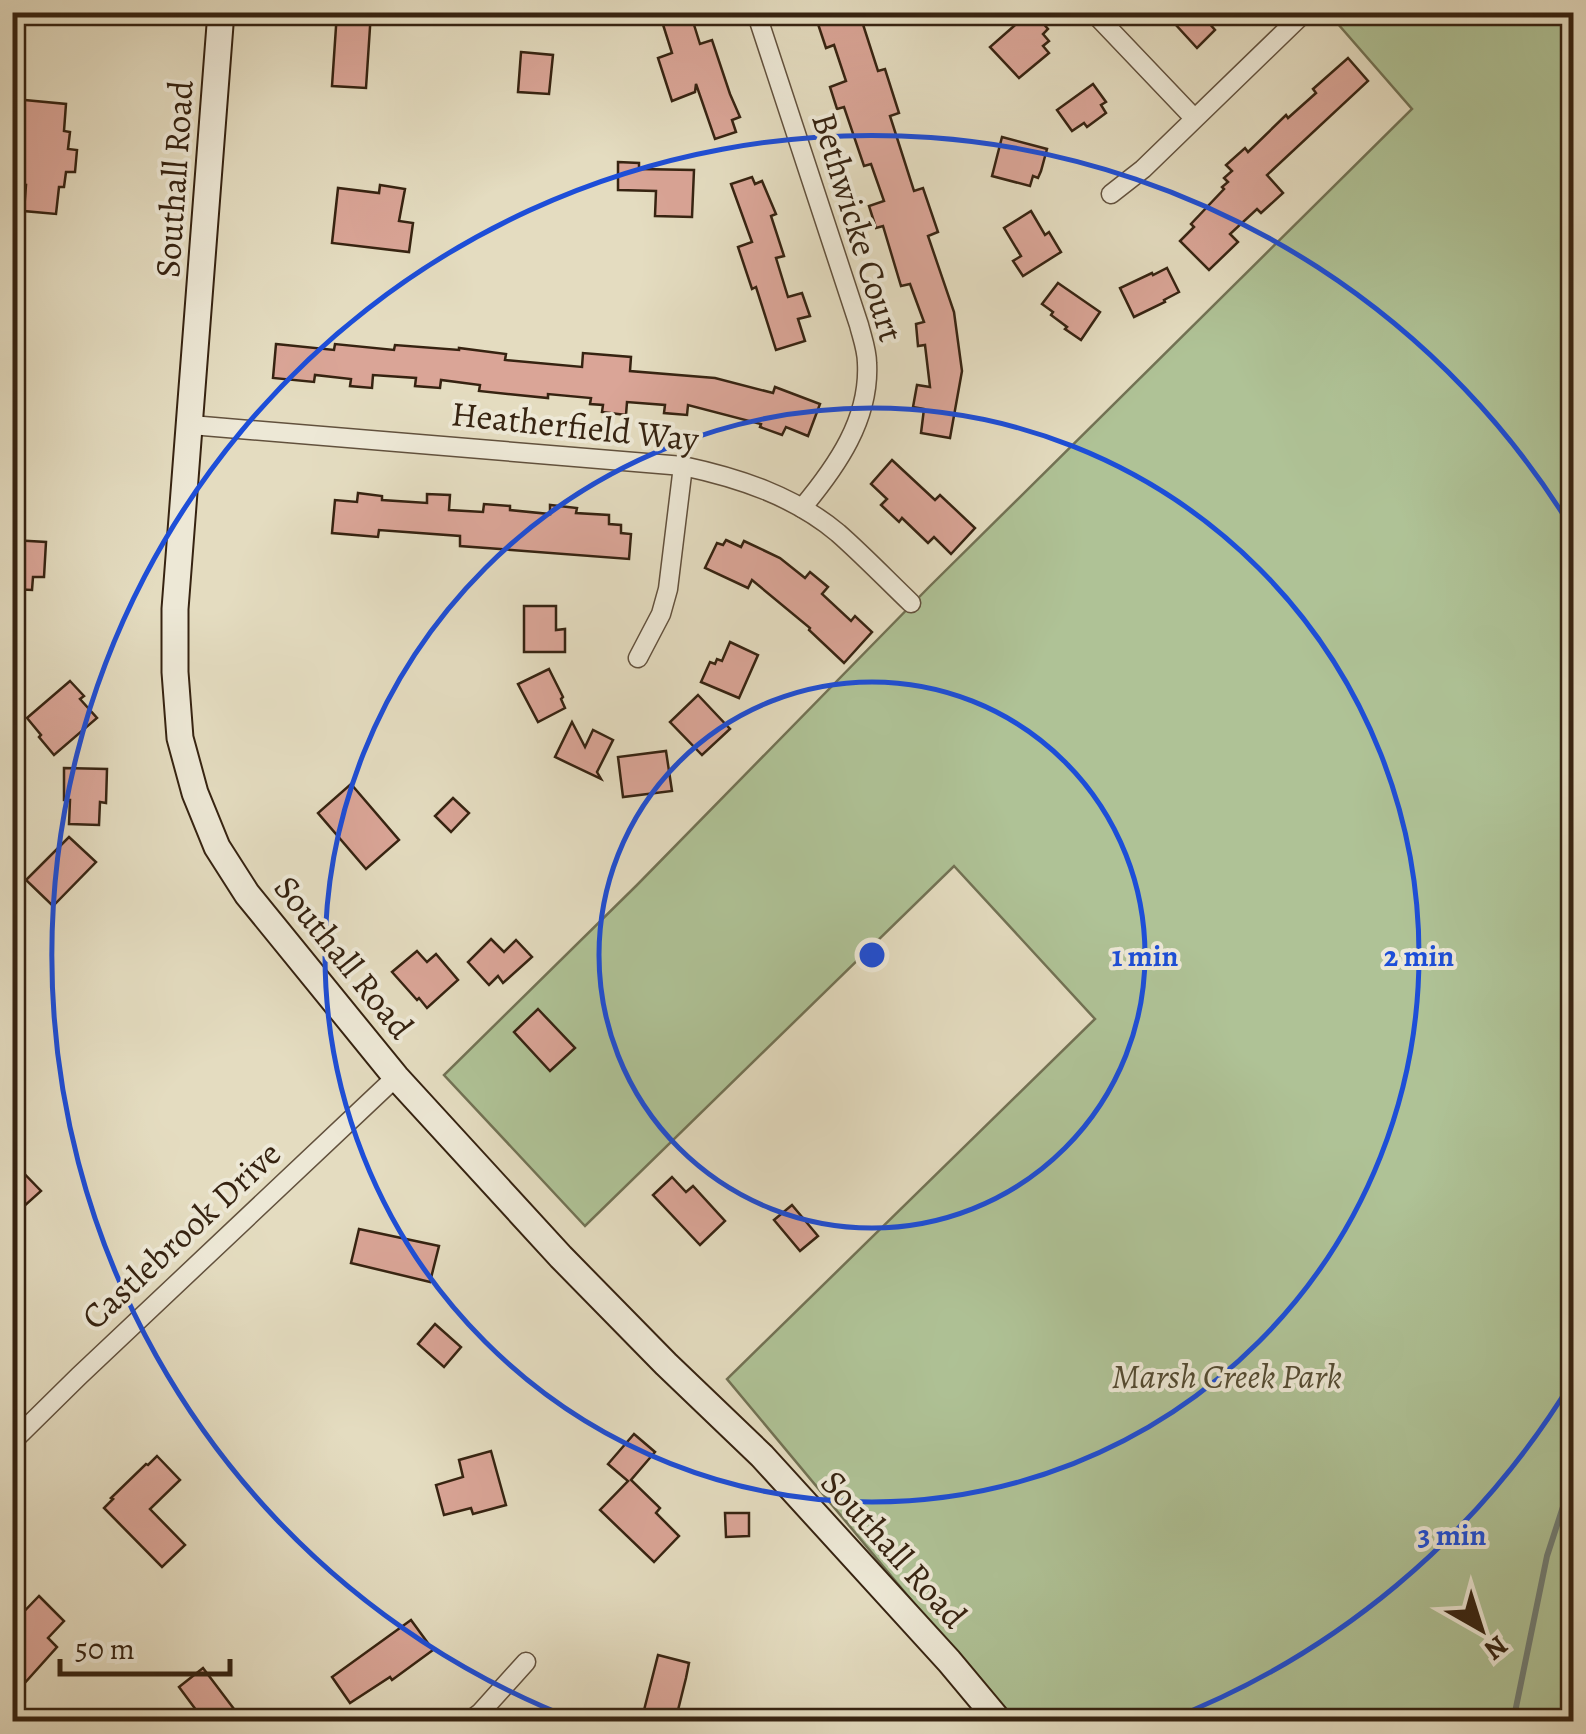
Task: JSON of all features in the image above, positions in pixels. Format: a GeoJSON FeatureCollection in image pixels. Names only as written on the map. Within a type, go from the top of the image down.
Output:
{"type":"FeatureCollection","features":[{"type":"Feature","properties":{"kind":"street","name":"Southall Road"},"geometry":{"type":"LineString","coordinates":[[222,12],[176,609],[175,672],[180,738],[194,793],[217,847],[247,894],[396,1077],[574,1270],[762,1456],[1000,1722]]}},
{"type":"Feature","properties":{"kind":"street","name":"Bethwicke Court"},"geometry":{"type":"LineString","coordinates":[[756,12],[867,358],[867,388],[860,418],[840,459],[802,508]]}},
{"type":"Feature","properties":{"kind":"street"},"geometry":{"type":"LineString","coordinates":[[1093,12],[1194,118]]}},
{"type":"Feature","properties":{"kind":"street"},"geometry":{"type":"LineString","coordinates":[[1111,194],[1143,168],[1304,12]]}},
{"type":"Feature","properties":{"kind":"street","name":"Heatherfield Way"},"geometry":{"type":"LineString","coordinates":[[191,425],[683,466],[718,473],[762,488],[802,508],[837,532],[911,603]]}},
{"type":"Feature","properties":{"kind":"street"},"geometry":{"type":"LineString","coordinates":[[638,658],[662,614],[668,589],[683,466]]}},
{"type":"Feature","properties":{"kind":"street","name":"Castlebrook Drive"},"geometry":{"type":"LineString","coordinates":[[12,1442],[396,1077]]}},
{"type":"Feature","properties":{"kind":"street"},"geometry":{"type":"LineString","coordinates":[[468,1722],[526,1662]]}},
{"type":"Feature","properties":{"kind":"green space","name":"Marsh Creek Park"},"geometry":{"type":"Polygon","coordinates":[[[1573,13],[1573,1721],[1012,1721],[727,1379],[1095,1019],[954,866],[585,1226],[444,1075],[1412,109],[1331,16],[1573,13]]]}},
{"type":"Feature","properties":{"kind":"building"},"geometry":{"type":"Polygon","coordinates":[[[337,12],[371,12],[366,88],[332,86],[337,12]]]}},
{"type":"Feature","properties":{"kind":"building"},"geometry":{"type":"Polygon","coordinates":[[[659,12],[690,12],[700,44],[712,40],[740,117],[732,120],[736,132],[715,139],[696,84],[695,92],[672,101],[658,58],[672,53],[659,12]]]}},
{"type":"Feature","properties":{"kind":"building"},"geometry":{"type":"Polygon","coordinates":[[[859,12],[878,71],[885,69],[899,113],[890,116],[914,191],[923,188],[938,232],[928,236],[954,312],[962,371],[950,438],[921,433],[924,409],[913,407],[917,385],[930,387],[925,345],[918,346],[916,324],[924,322],[910,284],[901,286],[883,226],[876,228],[869,206],[884,201],[871,164],[864,166],[844,107],[837,109],[830,87],[846,81],[834,45],[826,48],[818,24],[859,12]]]}},
{"type":"Feature","properties":{"kind":"building"},"geometry":{"type":"Polygon","coordinates":[[[1030,12],[1048,29],[1043,34],[1049,41],[1043,46],[1049,53],[1019,78],[990,47],[1030,12]]]}},
{"type":"Feature","properties":{"kind":"building"},"geometry":{"type":"Polygon","coordinates":[[[1171,12],[1220,12],[1209,23],[1215,30],[1197,48],[1176,25],[1180,21],[1171,12]]]}},
{"type":"Feature","properties":{"kind":"building"},"geometry":{"type":"Polygon","coordinates":[[[521,52],[553,55],[549,94],[518,92],[521,52]]]}},
{"type":"Feature","properties":{"kind":"building"},"geometry":{"type":"Polygon","coordinates":[[[1348,58],[1368,81],[1267,175],[1283,193],[1261,213],[1257,209],[1230,234],[1238,242],[1209,270],[1180,241],[1224,189],[1228,182],[1224,178],[1232,171],[1226,165],[1245,148],[1248,152],[1286,115],[1288,118],[1348,58]]]}},
{"type":"Feature","properties":{"kind":"building"},"geometry":{"type":"Polygon","coordinates":[[[1093,84],[1106,102],[1101,105],[1106,113],[1087,127],[1084,123],[1072,131],[1057,110],[1093,84]]]}},
{"type":"Feature","properties":{"kind":"building"},"geometry":{"type":"Polygon","coordinates":[[[14,99],[66,104],[64,131],[70,132],[68,149],[77,150],[75,172],[66,172],[64,187],[59,187],[56,214],[24,211],[26,185],[13,184],[18,131],[12,130],[14,99]]]}},
{"type":"Feature","properties":{"kind":"building"},"geometry":{"type":"Polygon","coordinates":[[[1002,137],[1047,149],[1038,178],[1033,176],[1030,186],[992,176],[1002,137]]]}},
{"type":"Feature","properties":{"kind":"building"},"geometry":{"type":"Polygon","coordinates":[[[618,162],[639,163],[639,169],[694,170],[692,217],[655,216],[656,191],[618,190],[618,162]]]}},
{"type":"Feature","properties":{"kind":"building"},"geometry":{"type":"Polygon","coordinates":[[[752,177],[755,184],[762,181],[776,214],[771,216],[784,256],[776,258],[788,297],[802,293],[810,316],[798,319],[805,341],[776,350],[756,287],[752,289],[738,247],[752,242],[731,184],[752,177]]]}},
{"type":"Feature","properties":{"kind":"building"},"geometry":{"type":"Polygon","coordinates":[[[380,185],[405,189],[399,221],[413,223],[409,252],[332,243],[338,188],[379,193],[380,185]]]}},
{"type":"Feature","properties":{"kind":"building"},"geometry":{"type":"Polygon","coordinates":[[[1031,211],[1061,252],[1023,276],[1013,261],[1021,256],[1004,228],[1031,211]]]}},
{"type":"Feature","properties":{"kind":"building"},"geometry":{"type":"Polygon","coordinates":[[[1167,268],[1179,292],[1134,317],[1120,288],[1167,268]]]}},
{"type":"Feature","properties":{"kind":"building"},"geometry":{"type":"Polygon","coordinates":[[[1058,283],[1100,312],[1081,340],[1042,304],[1058,283]]]}},
{"type":"Feature","properties":{"kind":"building"},"geometry":{"type":"Polygon","coordinates":[[[276,344],[334,350],[335,344],[394,350],[395,345],[459,348],[506,354],[505,360],[582,367],[583,353],[631,357],[630,371],[715,378],[773,393],[775,387],[820,404],[808,436],[786,427],[782,435],[760,427],[761,424],[688,405],[687,415],[664,413],[665,405],[627,402],[626,415],[602,412],[603,405],[590,404],[591,398],[479,391],[480,385],[441,380],[440,388],[415,386],[416,378],[373,375],[372,388],[350,386],[351,379],[315,375],[314,382],[273,378],[276,344]]]}},
{"type":"Feature","properties":{"kind":"building"},"geometry":{"type":"Polygon","coordinates":[[[892,460],[935,500],[940,495],[975,528],[951,554],[934,537],[928,543],[902,518],[899,522],[881,505],[887,499],[871,484],[892,460]]]}},
{"type":"Feature","properties":{"kind":"building"},"geometry":{"type":"Polygon","coordinates":[[[358,493],[382,496],[382,500],[427,503],[427,494],[450,495],[449,510],[483,512],[484,504],[550,514],[550,505],[577,508],[576,513],[609,515],[609,524],[621,525],[621,533],[631,534],[629,559],[460,546],[460,536],[379,530],[378,537],[332,533],[335,500],[357,502],[358,493]]]}},
{"type":"Feature","properties":{"kind":"building"},"geometry":{"type":"Polygon","coordinates":[[[12,540],[46,542],[44,577],[33,577],[32,590],[12,589],[12,540]]]}},
{"type":"Feature","properties":{"kind":"building"},"geometry":{"type":"Polygon","coordinates":[[[726,540],[741,547],[744,541],[780,558],[805,578],[810,572],[828,587],[822,594],[851,621],[855,616],[872,632],[844,663],[810,628],[752,580],[748,588],[705,568],[717,543],[723,545],[726,540]]]}},
{"type":"Feature","properties":{"kind":"building"},"geometry":{"type":"Polygon","coordinates":[[[524,606],[556,606],[556,630],[565,629],[565,652],[524,652],[524,606]]]}},
{"type":"Feature","properties":{"kind":"building"},"geometry":{"type":"Polygon","coordinates":[[[730,642],[758,655],[739,698],[701,682],[710,662],[722,661],[730,642]]]}},
{"type":"Feature","properties":{"kind":"building"},"geometry":{"type":"Polygon","coordinates":[[[549,669],[565,708],[538,722],[518,684],[549,669]]]}},
{"type":"Feature","properties":{"kind":"building"},"geometry":{"type":"Polygon","coordinates":[[[70,681],[97,718],[54,755],[27,718],[70,681]]]}},
{"type":"Feature","properties":{"kind":"building"},"geometry":{"type":"Polygon","coordinates":[[[698,695],[730,729],[702,755],[670,722],[698,695]]]}},
{"type":"Feature","properties":{"kind":"building"},"geometry":{"type":"Polygon","coordinates":[[[572,722],[585,747],[593,730],[613,740],[597,772],[601,779],[555,757],[572,722]]]}},
{"type":"Feature","properties":{"kind":"building"},"geometry":{"type":"Polygon","coordinates":[[[666,751],[672,791],[623,797],[618,757],[666,751]]]}},
{"type":"Feature","properties":{"kind":"building"},"geometry":{"type":"Polygon","coordinates":[[[64,768],[107,769],[106,803],[100,802],[99,825],[69,824],[70,800],[64,800],[64,768]]]}},
{"type":"Feature","properties":{"kind":"building"},"geometry":{"type":"Polygon","coordinates":[[[351,784],[399,840],[366,869],[318,813],[351,784]]]}},
{"type":"Feature","properties":{"kind":"building"},"geometry":{"type":"Polygon","coordinates":[[[453,798],[469,813],[451,832],[435,816],[453,798]]]}},
{"type":"Feature","properties":{"kind":"building"},"geometry":{"type":"Polygon","coordinates":[[[69,837],[96,862],[53,906],[26,880],[69,837]]]}},
{"type":"Feature","properties":{"kind":"building"},"geometry":{"type":"Polygon","coordinates":[[[491,939],[504,952],[516,940],[532,957],[503,983],[498,976],[489,985],[468,962],[491,939]]]}},
{"type":"Feature","properties":{"kind":"building"},"geometry":{"type":"Polygon","coordinates":[[[417,951],[427,962],[436,954],[458,980],[427,1008],[392,972],[417,951]]]}},
{"type":"Feature","properties":{"kind":"building"},"geometry":{"type":"Polygon","coordinates":[[[538,1009],[575,1048],[550,1071],[514,1032],[538,1009]]]}},
{"type":"Feature","properties":{"kind":"building"},"geometry":{"type":"Polygon","coordinates":[[[12,1161],[41,1191],[12,1217],[12,1161]]]}},
{"type":"Feature","properties":{"kind":"building"},"geometry":{"type":"Polygon","coordinates":[[[672,1177],[686,1192],[693,1186],[725,1221],[700,1245],[653,1195],[672,1177]]]}},
{"type":"Feature","properties":{"kind":"building"},"geometry":{"type":"Polygon","coordinates":[[[792,1205],[818,1236],[800,1251],[774,1220],[792,1205]]]}},
{"type":"Feature","properties":{"kind":"building"},"geometry":{"type":"Polygon","coordinates":[[[359,1229],[439,1246],[430,1282],[351,1263],[359,1229]]]}},
{"type":"Feature","properties":{"kind":"building"},"geometry":{"type":"Polygon","coordinates":[[[435,1324],[461,1347],[444,1367],[418,1344],[435,1324]]]}},
{"type":"Feature","properties":{"kind":"building"},"geometry":{"type":"Polygon","coordinates":[[[634,1434],[655,1452],[631,1480],[660,1508],[656,1513],[679,1536],[654,1562],[600,1510],[628,1481],[608,1464],[634,1434]]]}},
{"type":"Feature","properties":{"kind":"building"},"geometry":{"type":"Polygon","coordinates":[[[491,1451],[506,1505],[473,1514],[471,1508],[444,1515],[436,1485],[463,1477],[459,1460],[491,1451]]]}},
{"type":"Feature","properties":{"kind":"building"},"geometry":{"type":"Polygon","coordinates":[[[157,1456],[180,1480],[150,1509],[185,1545],[162,1567],[104,1508],[157,1456]]]}},
{"type":"Feature","properties":{"kind":"building"},"geometry":{"type":"Polygon","coordinates":[[[725,1513],[749,1513],[749,1536],[726,1537],[725,1513]]]}},
{"type":"Feature","properties":{"kind":"building"},"geometry":{"type":"Polygon","coordinates":[[[39,1596],[64,1621],[48,1638],[57,1647],[22,1686],[12,1678],[12,1655],[21,1645],[12,1637],[12,1624],[39,1596]]]}},
{"type":"Feature","properties":{"kind":"building"},"geometry":{"type":"Polygon","coordinates":[[[411,1620],[433,1650],[392,1680],[390,1677],[350,1703],[332,1677],[411,1620]]]}},
{"type":"Feature","properties":{"kind":"building"},"geometry":{"type":"Polygon","coordinates":[[[658,1655],[689,1663],[675,1722],[641,1722],[658,1655]]]}},
{"type":"Feature","properties":{"kind":"building"},"geometry":{"type":"Polygon","coordinates":[[[203,1668],[234,1709],[217,1722],[205,1722],[179,1687],[203,1668]]]}},
{"type":"Feature","properties":{"kind":"waterway"},"geometry":{"type":"LineString","coordinates":[[1513,1722],[1547,1556],[1574,1473]]}}]}
